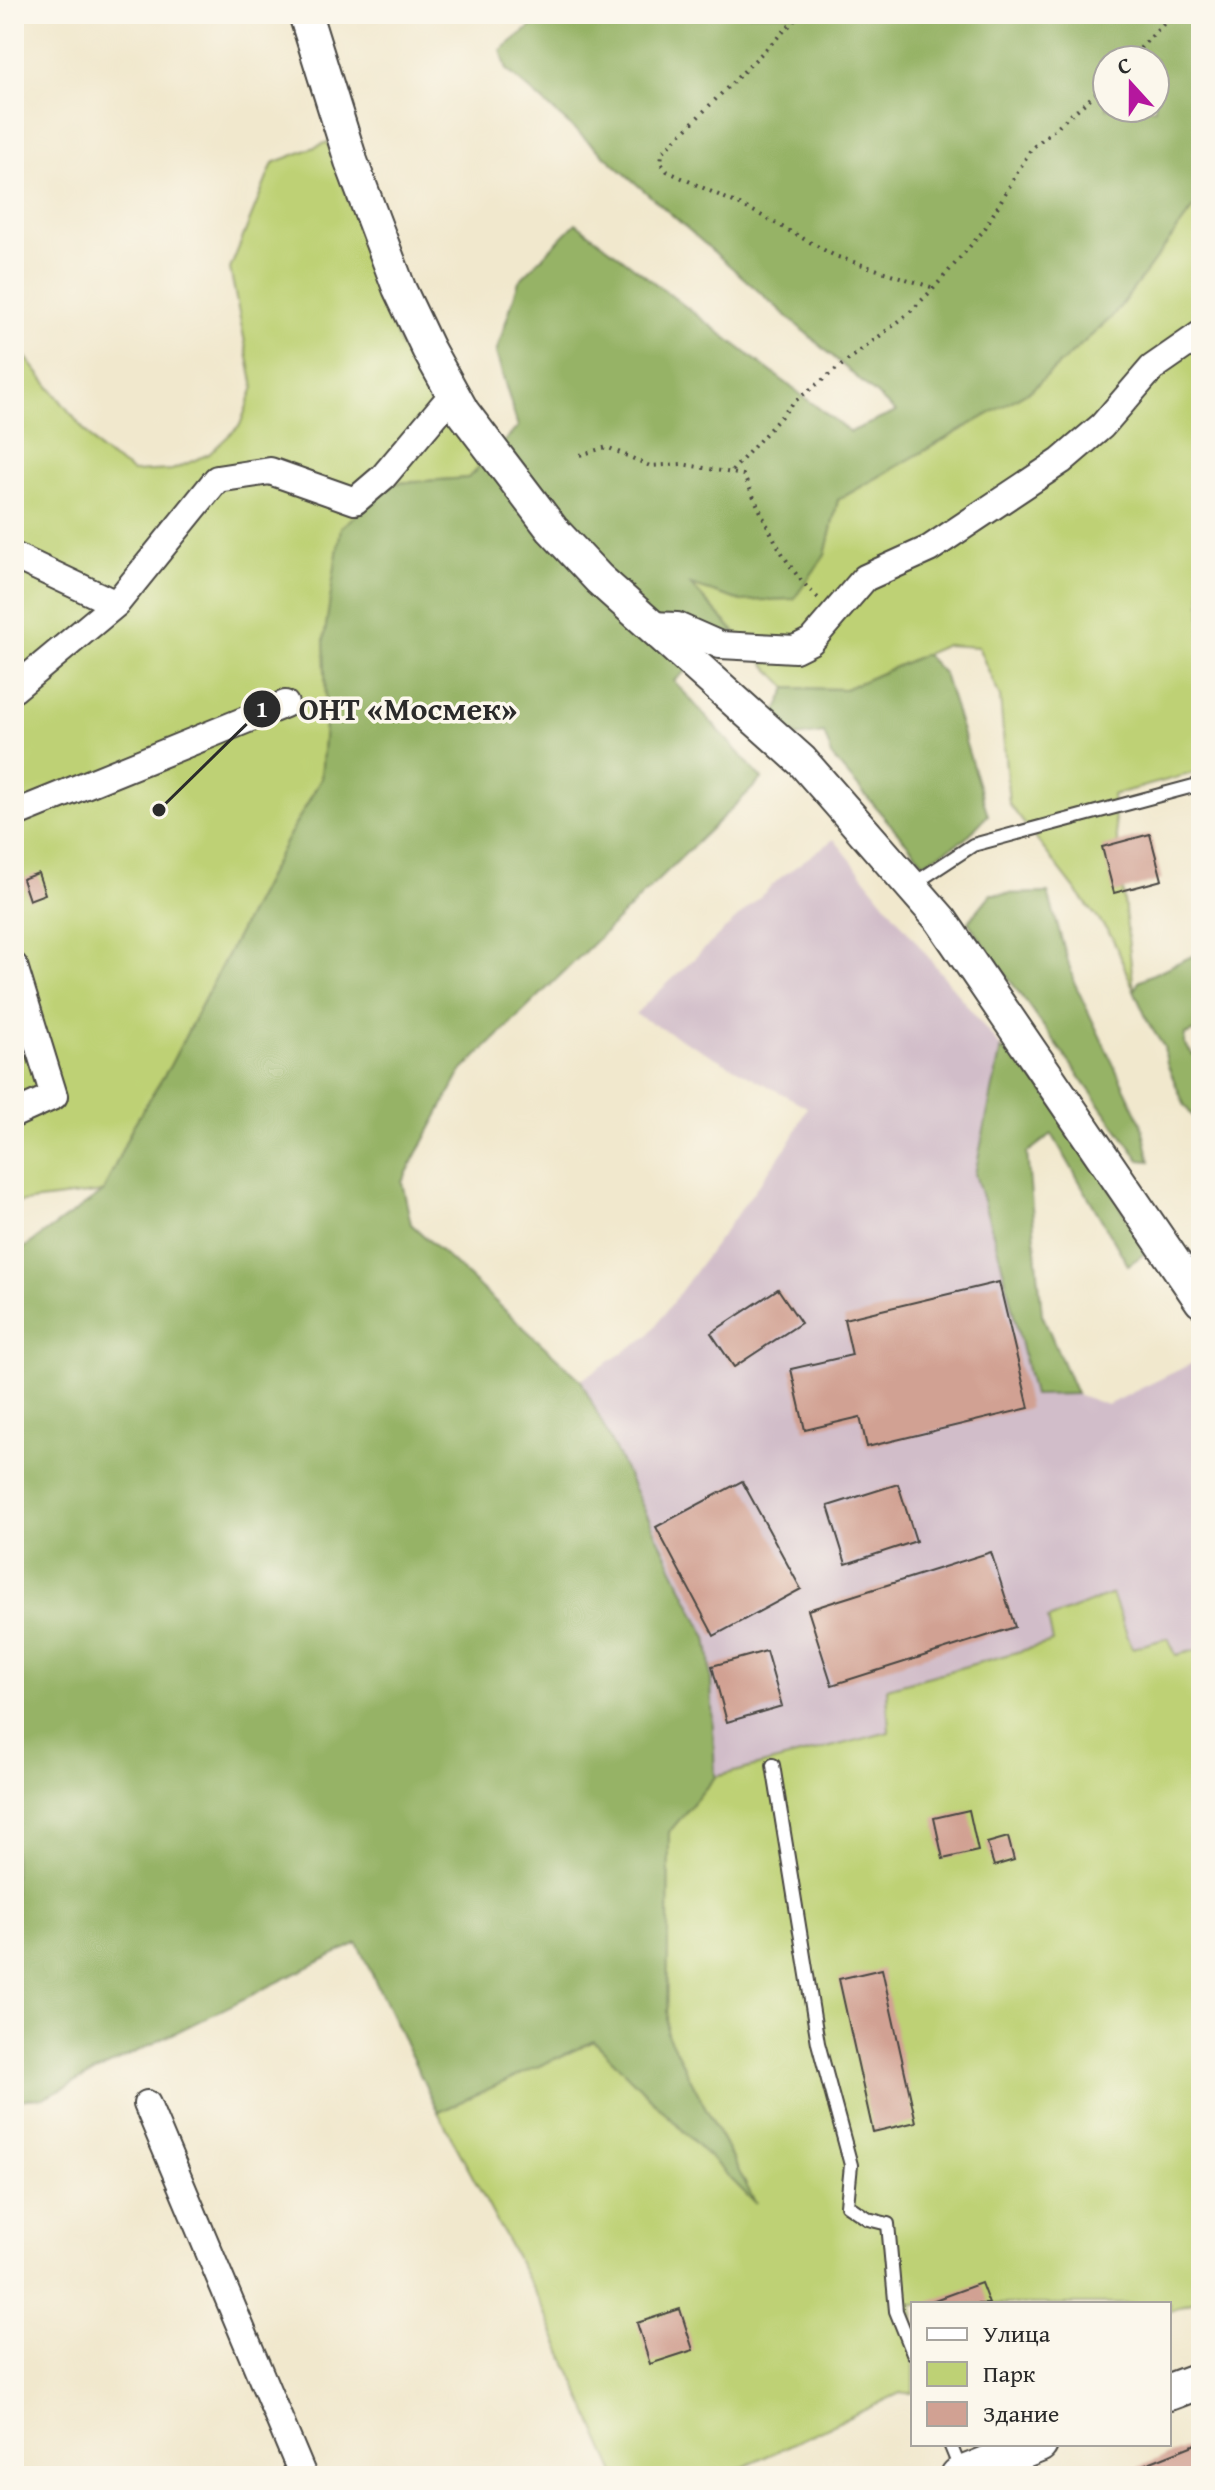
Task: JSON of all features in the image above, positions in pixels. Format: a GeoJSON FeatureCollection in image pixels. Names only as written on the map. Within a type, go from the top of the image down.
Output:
{"type":"FeatureCollection","features":[{"type":"Feature","properties":{"kind":"main road"},"geometry":{"type":"LineString","coordinates":[[1171,2391],[1201,2380]]}},
{"type":"Feature","properties":{"kind":"main road"},"geometry":{"type":"LineString","coordinates":[[957,2465],[1031,2446]]}},
{"type":"Feature","properties":{"kind":"street"},"geometry":{"type":"LineString","coordinates":[[305,14],[351,161],[399,288],[463,412],[552,529],[599,579],[802,761],[941,920],[1201,1301]]}},
{"type":"Feature","properties":{"kind":"street"},"geometry":{"type":"LineString","coordinates":[[650,625],[677,626],[720,645],[795,649],[811,641],[865,578],[929,549],[1061,461],[1102,426],[1152,368],[1201,334]]}},
{"type":"Feature","properties":{"kind":"street"},"geometry":{"type":"LineString","coordinates":[[14,689],[116,604],[217,479],[270,471],[355,501],[383,477],[453,394]]}},
{"type":"Feature","properties":{"kind":"street"},"geometry":{"type":"LineString","coordinates":[[14,556],[116,604]]}},
{"type":"Feature","properties":{"kind":"street"},"geometry":{"type":"LineString","coordinates":[[14,814],[285,704]]}},
{"type":"Feature","properties":{"kind":"street"},"geometry":{"type":"LineString","coordinates":[[14,966],[54,1096],[14,1114]]}},
{"type":"Feature","properties":{"kind":"street"},"geometry":{"type":"LineString","coordinates":[[147,2104],[303,2476]]}},
{"type":"Feature","properties":{"kind":"lane"},"geometry":{"type":"LineString","coordinates":[[911,886],[973,845],[1201,784]]}},
{"type":"Feature","properties":{"kind":"lane"},"geometry":{"type":"LineString","coordinates":[[773,1765],[818,2043],[851,2165],[847,2205],[868,2219],[888,2224],[896,2311],[911,2348]]}},
{"type":"Feature","properties":{"kind":"path"},"geometry":{"type":"LineString","coordinates":[[801,14],[662,153],[661,163],[667,171],[755,212],[835,256],[934,288]]}},
{"type":"Feature","properties":{"kind":"path"},"geometry":{"type":"LineString","coordinates":[[1144,44],[1173,14]]}},
{"type":"Feature","properties":{"kind":"path"},"geometry":{"type":"LineString","coordinates":[[732,471],[795,401],[907,315],[934,288],[984,230],[1031,149],[1091,98]]}},
{"type":"Feature","properties":{"kind":"path"},"geometry":{"type":"LineString","coordinates":[[580,455],[607,447],[650,466],[682,464],[743,475],[779,551],[798,581],[834,613]]}},
{"type":"Feature","properties":{"kind":"shaded area"},"geometry":{"type":"Polygon","coordinates":[[[834,839],[1001,1048],[975,1174],[1000,1257],[1033,1395],[1076,1394],[1107,1405],[1201,1359],[1201,1649],[1176,1655],[1168,1638],[1132,1648],[1112,1594],[1053,1642],[888,1688],[890,1731],[715,1777],[707,1638],[581,1380],[648,1336],[792,1139],[807,1107],[635,1014],[780,878],[834,839]]]}},
{"type":"Feature","properties":{"kind":"green space"},"geometry":{"type":"Polygon","coordinates":[[[547,14],[1201,14],[1201,198],[1113,316],[1031,390],[838,500],[825,555],[794,599],[741,601],[691,585],[734,631],[674,681],[762,779],[461,1072],[402,1182],[411,1224],[581,1380],[707,1638],[715,1777],[669,1832],[667,2034],[756,2204],[594,2041],[438,2112],[357,1943],[43,2098],[14,2100],[14,1255],[103,1192],[133,1126],[170,1066],[321,779],[326,711],[324,639],[341,527],[396,483],[468,478],[518,427],[496,353],[519,281],[576,223],[850,432],[896,412],[507,70],[501,50],[547,14]]]}},
{"type":"Feature","properties":{"kind":"green space"},"geometry":{"type":"Polygon","coordinates":[[[328,142],[400,346],[481,465],[468,478],[396,483],[326,711],[321,779],[170,1066],[133,1126],[103,1192],[14,1203],[14,336],[23,354],[100,450],[133,472],[172,470],[209,454],[240,425],[254,387],[230,269],[273,163],[328,142]]]}},
{"type":"Feature","properties":{"kind":"green space"},"geometry":{"type":"Polygon","coordinates":[[[1201,198],[1201,771],[1112,795],[1134,990],[1112,937],[1009,804],[1000,697],[978,647],[946,645],[845,689],[787,688],[690,584],[741,601],[825,555],[838,500],[1031,390],[1113,316],[1201,198]]]}},
{"type":"Feature","properties":{"kind":"green space"},"geometry":{"type":"Polygon","coordinates":[[[925,654],[944,674],[988,815],[965,839],[924,863],[833,758],[824,733],[796,737],[774,715],[787,688],[845,689],[925,654]]]}},
{"type":"Feature","properties":{"kind":"green space"},"geometry":{"type":"Polygon","coordinates":[[[1048,893],[1074,982],[1141,1122],[1150,1161],[1140,1160],[968,922],[991,894],[1048,893]]]}},
{"type":"Feature","properties":{"kind":"green space"},"geometry":{"type":"Polygon","coordinates":[[[1201,952],[1201,1029],[1185,1035],[1184,1043],[1193,1055],[1201,1050],[1201,1129],[1184,1104],[1167,1064],[1164,1047],[1149,1024],[1134,990],[1140,980],[1201,952]]]}},
{"type":"Feature","properties":{"kind":"green space"},"geometry":{"type":"Polygon","coordinates":[[[1001,1048],[1065,1118],[1100,1170],[1147,1252],[1128,1265],[1052,1134],[1027,1153],[1042,1314],[1076,1394],[1033,1395],[1000,1257],[975,1174],[1001,1048]]]}},
{"type":"Feature","properties":{"kind":"green space"},"geometry":{"type":"Polygon","coordinates":[[[1112,1594],[1132,1648],[1168,1638],[1176,1655],[1201,1649],[1201,2298],[1171,2310],[1171,2302],[911,2302],[911,2393],[900,2393],[725,2476],[616,2476],[542,2306],[438,2112],[594,2041],[754,2201],[667,2034],[669,1832],[715,1777],[889,1732],[887,1688],[1053,1642],[1048,1619],[1112,1594]]]}},
{"type":"Feature","properties":{"kind":"building"},"geometry":{"type":"Polygon","coordinates":[[[1150,834],[1162,880],[1114,893],[1102,847],[1150,834]]]}},
{"type":"Feature","properties":{"kind":"building"},"geometry":{"type":"Polygon","coordinates":[[[38,873],[45,894],[29,900],[22,879],[38,873]]]}},
{"type":"Feature","properties":{"kind":"building"},"geometry":{"type":"Polygon","coordinates":[[[999,1282],[1029,1408],[867,1447],[860,1417],[805,1430],[791,1369],[852,1355],[844,1319],[999,1282]]]}},
{"type":"Feature","properties":{"kind":"building"},"geometry":{"type":"Polygon","coordinates":[[[778,1289],[801,1323],[734,1367],[711,1333],[778,1289]]]}},
{"type":"Feature","properties":{"kind":"building"},"geometry":{"type":"Polygon","coordinates":[[[742,1481],[801,1589],[714,1636],[656,1527],[742,1481]]]}},
{"type":"Feature","properties":{"kind":"building"},"geometry":{"type":"Polygon","coordinates":[[[898,1484],[916,1541],[846,1564],[828,1506],[898,1484]]]}},
{"type":"Feature","properties":{"kind":"building"},"geometry":{"type":"Polygon","coordinates":[[[991,1552],[1015,1627],[832,1685],[808,1610],[991,1552]]]}},
{"type":"Feature","properties":{"kind":"building"},"geometry":{"type":"Polygon","coordinates":[[[766,1651],[782,1706],[727,1722],[712,1666],[766,1651]]]}},
{"type":"Feature","properties":{"kind":"building"},"geometry":{"type":"Polygon","coordinates":[[[969,1810],[978,1851],[943,1859],[934,1818],[969,1810]]]}},
{"type":"Feature","properties":{"kind":"building"},"geometry":{"type":"Polygon","coordinates":[[[1008,1837],[1014,1860],[994,1866],[987,1843],[1008,1837]]]}},
{"type":"Feature","properties":{"kind":"building"},"geometry":{"type":"Polygon","coordinates":[[[882,1969],[916,2122],[873,2132],[839,1979],[882,1969]]]}},
{"type":"Feature","properties":{"kind":"building"},"geometry":{"type":"Polygon","coordinates":[[[981,2283],[988,2302],[929,2302],[981,2283]]]}},
{"type":"Feature","properties":{"kind":"building"},"geometry":{"type":"Polygon","coordinates":[[[680,2309],[693,2350],[650,2364],[637,2323],[680,2309]]]}},
{"type":"Feature","properties":{"kind":"building"},"geometry":{"type":"Polygon","coordinates":[[[1201,2442],[1201,2476],[1118,2476],[1118,2475],[1201,2442]]]}},
{"type":"Feature","properties":{"kind":"place","name":"ОНТ «Мосмек»"},"geometry":{"type":"Point","coordinates":[159,810]}}]}
